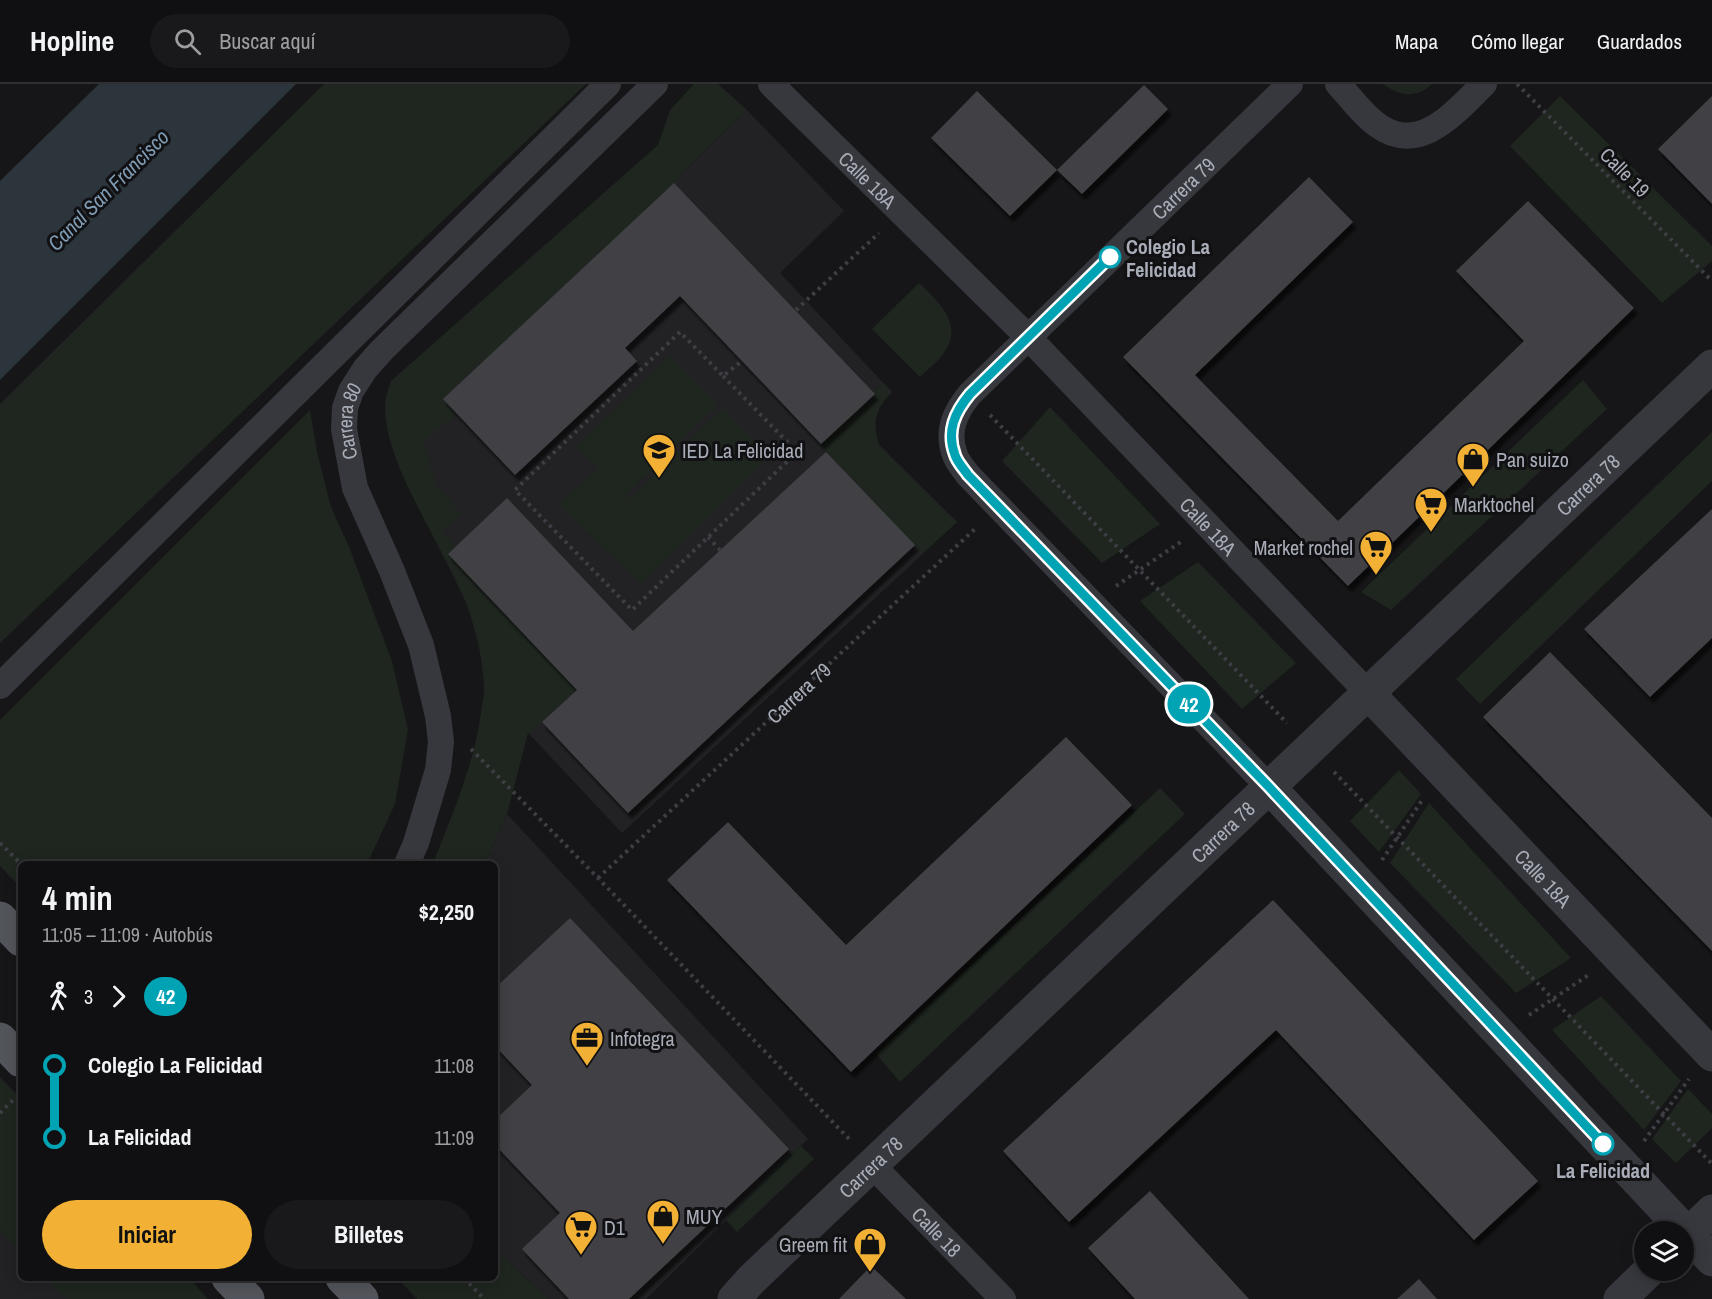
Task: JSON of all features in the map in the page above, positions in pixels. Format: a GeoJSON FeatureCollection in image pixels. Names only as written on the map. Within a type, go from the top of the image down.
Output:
{"type":"FeatureCollection","features":[{"type":"Feature","properties":{"kind":"main road"},"geometry":{"type":"LineString","coordinates":[[0,918],[18,937]]}},
{"type":"Feature","properties":{"kind":"main road"},"geometry":{"type":"LineString","coordinates":[[0,1039],[18,1058]]}},
{"type":"Feature","properties":{"kind":"main road"},"geometry":{"type":"LineString","coordinates":[[231,1281],[248,1299]]}},
{"type":"Feature","properties":{"kind":"main road"},"geometry":{"type":"LineString","coordinates":[[345,1281],[362,1299]]}},
{"type":"Feature","properties":{"kind":"street"},"geometry":{"type":"LineString","coordinates":[[0,686],[608,84]]}},
{"type":"Feature","properties":{"kind":"street","name":"Carrera 80"},"geometry":{"type":"LineString","coordinates":[[408,861],[438,770],[441,742],[438,716],[420,645],[392,571],[355,488],[344,429],[345,408],[351,391],[382,350],[655,84]]}},
{"type":"Feature","properties":{"kind":"street","name":"Calle 18A"},"geometry":{"type":"LineString","coordinates":[[771,84],[1028,337],[1368,693],[1703,1063]]}},
{"type":"Feature","properties":{"kind":"street","name":"Carrera 79"},"geometry":{"type":"LineString","coordinates":[[999,507],[968,475],[955,456],[952,432],[956,411],[970,394],[1028,337],[1290,84]]}},
{"type":"Feature","properties":{"kind":"street"},"geometry":{"type":"LineString","coordinates":[[1338,84],[1376,124],[1395,135],[1415,136],[1428,132],[1447,120],[1484,84]]}},
{"type":"Feature","properties":{"kind":"street","name":"Carrera 78"},"geometry":{"type":"LineString","coordinates":[[734,1299],[862,1154],[1269,787],[1712,366]]}},
{"type":"Feature","properties":{"kind":"street"},"geometry":{"type":"LineString","coordinates":[[999,507],[1269,787],[1670,1221]]}},
{"type":"Feature","properties":{"kind":"street","name":"Calle 18"},"geometry":{"type":"LineString","coordinates":[[862,1154],[1003,1299]]}},
{"type":"Feature","properties":{"kind":"street"},"geometry":{"type":"LineString","coordinates":[[1694,1228],[1712,1211]]}},
{"type":"Feature","properties":{"kind":"street"},"geometry":{"type":"LineString","coordinates":[[1694,1245],[1712,1260]]}},
{"type":"Feature","properties":{"kind":"street"},"geometry":{"type":"LineString","coordinates":[[1620,1299],[1639,1281]]}},
{"type":"Feature","properties":{"kind":"path","name":"Calle 19"},"geometry":{"type":"LineString","coordinates":[[1517,84],[1712,281]]}},
{"type":"Feature","properties":{"kind":"path"},"geometry":{"type":"LineString","coordinates":[[796,310],[883,229]]}},
{"type":"Feature","properties":{"kind":"path"},"geometry":{"type":"LineString","coordinates":[[680,332],[723,376],[797,452],[632,610],[515,490],[680,332]]}},
{"type":"Feature","properties":{"kind":"path"},"geometry":{"type":"LineString","coordinates":[[723,376],[742,361]]}},
{"type":"Feature","properties":{"kind":"path"},"geometry":{"type":"LineString","coordinates":[[970,394],[1712,1164]]}},
{"type":"Feature","properties":{"kind":"path","name":"Carrera 79"},"geometry":{"type":"LineString","coordinates":[[598,878],[999,507]]}},
{"type":"Feature","properties":{"kind":"path"},"geometry":{"type":"LineString","coordinates":[[708,537],[720,550]]}},
{"type":"Feature","properties":{"kind":"path"},"geometry":{"type":"LineString","coordinates":[[1113,588],[1185,539]]}},
{"type":"Feature","properties":{"kind":"path"},"geometry":{"type":"LineString","coordinates":[[438,716],[598,878],[862,1154]]}},
{"type":"Feature","properties":{"kind":"path"},"geometry":{"type":"LineString","coordinates":[[1378,866],[1428,793]]}},
{"type":"Feature","properties":{"kind":"path"},"geometry":{"type":"LineString","coordinates":[[0,843],[18,861]]}},
{"type":"Feature","properties":{"kind":"path"},"geometry":{"type":"LineString","coordinates":[[1524,1019],[1597,969]]}},
{"type":"Feature","properties":{"kind":"path"},"geometry":{"type":"LineString","coordinates":[[1642,1144],[1703,1063]]}},
{"type":"Feature","properties":{"kind":"path"},"geometry":{"type":"LineString","coordinates":[[0,1113],[13,1100]]}},
{"type":"Feature","properties":{"kind":"path"},"geometry":{"type":"LineString","coordinates":[[467,1281],[484,1299]]}},
{"type":"Feature","properties":{"kind":"shaded area"},"geometry":{"type":"Polygon","coordinates":[[[324,84],[586,84],[0,643],[0,404],[324,84]]]}},
{"type":"Feature","properties":{"kind":"shaded area"},"geometry":{"type":"Polygon","coordinates":[[[694,84],[718,84],[747,110],[674,183],[443,399],[456,414],[423,442],[436,485],[461,514],[442,531],[455,547],[448,554],[577,690],[528,733],[507,814],[485,861],[434,861],[462,790],[473,752],[484,695],[483,675],[479,644],[467,605],[415,502],[392,447],[386,421],[386,398],[391,381],[658,145],[670,110],[694,84]]]}},
{"type":"Feature","properties":{"kind":"shaded area"},"geometry":{"type":"Polygon","coordinates":[[[1383,84],[1432,84],[1420,92],[1408,94],[1383,84]]]}},
{"type":"Feature","properties":{"kind":"shaded area"},"geometry":{"type":"Polygon","coordinates":[[[1560,96],[1712,246],[1712,261],[1662,303],[1510,146],[1560,96]]]}},
{"type":"Feature","properties":{"kind":"shaded area","name":"IED La Felicidad"},"geometry":{"type":"Polygon","coordinates":[[[747,110],[844,211],[780,273],[892,392],[881,404],[875,418],[875,432],[879,445],[957,522],[622,833],[485,687],[479,645],[467,604],[400,469],[388,432],[386,398],[391,381],[683,172],[747,110]]]}},
{"type":"Feature","properties":{"kind":"shaded area"},"geometry":{"type":"Polygon","coordinates":[[[919,283],[947,315],[951,333],[943,354],[920,377],[872,329],[919,283]]]}},
{"type":"Feature","properties":{"kind":"shaded area"},"geometry":{"type":"Polygon","coordinates":[[[670,355],[718,404],[626,495],[630,498],[723,408],[771,456],[641,584],[558,504],[598,468],[577,446],[670,355]]]}},
{"type":"Feature","properties":{"kind":"shaded area"},"geometry":{"type":"Polygon","coordinates":[[[1583,380],[1607,409],[1391,610],[1361,592],[1583,380]]]}},
{"type":"Feature","properties":{"kind":"shaded area"},"geometry":{"type":"Polygon","coordinates":[[[884,383],[892,392],[876,416],[879,445],[957,522],[922,554],[819,446],[884,383]]]}},
{"type":"Feature","properties":{"kind":"shaded area"},"geometry":{"type":"Polygon","coordinates":[[[1050,407],[1160,524],[1102,563],[1002,461],[1050,407]]]}},
{"type":"Feature","properties":{"kind":"shaded area"},"geometry":{"type":"Polygon","coordinates":[[[310,410],[317,452],[331,507],[349,547],[392,661],[408,730],[395,804],[368,861],[18,861],[18,885],[0,866],[0,720],[310,410]]]}},
{"type":"Feature","properties":{"kind":"shaded area"},"geometry":{"type":"Polygon","coordinates":[[[1712,432],[1712,481],[1480,704],[1456,679],[1712,432]]]}},
{"type":"Feature","properties":{"kind":"shaded area"},"geometry":{"type":"Polygon","coordinates":[[[1198,562],[1296,663],[1242,709],[1140,601],[1198,562]]]}},
{"type":"Feature","properties":{"kind":"shaded area"},"geometry":{"type":"Polygon","coordinates":[[[1399,770],[1421,794],[1379,852],[1350,821],[1399,770]]]}},
{"type":"Feature","properties":{"kind":"shaded area"},"geometry":{"type":"Polygon","coordinates":[[[1160,788],[1185,814],[900,1082],[876,1054],[1160,788]]]}},
{"type":"Feature","properties":{"kind":"shaded area"},"geometry":{"type":"Polygon","coordinates":[[[1429,803],[1571,958],[1516,993],[1390,863],[1429,803]]]}},
{"type":"Feature","properties":{"kind":"shaded area"},"geometry":{"type":"Polygon","coordinates":[[[507,814],[808,1139],[646,1299],[549,1299],[498,1253],[498,861],[485,861],[507,814]]]}},
{"type":"Feature","properties":{"kind":"shaded area"},"geometry":{"type":"Polygon","coordinates":[[[1601,996],[1681,1081],[1644,1130],[1552,1030],[1601,996]]]}},
{"type":"Feature","properties":{"kind":"shaded area"},"geometry":{"type":"Polygon","coordinates":[[[0,1077],[18,1096],[18,1248],[0,1229],[0,1077]]]}},
{"type":"Feature","properties":{"kind":"shaded area"},"geometry":{"type":"Polygon","coordinates":[[[1688,1089],[1712,1114],[1712,1128],[1676,1163],[1652,1139],[1688,1089]]]}},
{"type":"Feature","properties":{"kind":"shaded area"},"geometry":{"type":"Polygon","coordinates":[[[801,1146],[814,1159],[737,1232],[726,1220],[801,1146]]]}},
{"type":"Feature","properties":{"kind":"shaded area"},"geometry":{"type":"Polygon","coordinates":[[[0,1228],[18,1247],[18,1281],[51,1281],[68,1299],[0,1299],[0,1228]]]}},
{"type":"Feature","properties":{"kind":"shaded area"},"geometry":{"type":"Polygon","coordinates":[[[498,1253],[549,1299],[417,1299],[400,1281],[498,1281],[498,1253]]]}},
{"type":"Feature","properties":{"kind":"shaded area"},"geometry":{"type":"Polygon","coordinates":[[[49,1281],[192,1281],[208,1299],[66,1299],[49,1281]]]}},
{"type":"Feature","properties":{"kind":"water","name":"Canal San Francisco"},"geometry":{"type":"Polygon","coordinates":[[[99,84],[296,84],[0,380],[0,181],[99,84]]]}},
{"type":"Feature","properties":{"kind":"building"},"geometry":{"type":"Polygon","coordinates":[[[1144,85],[1168,109],[1082,194],[1057,170],[1144,85]]]}},
{"type":"Feature","properties":{"kind":"building"},"geometry":{"type":"Polygon","coordinates":[[[977,91],[1057,170],[1010,216],[931,138],[977,91]]]}},
{"type":"Feature","properties":{"kind":"building"},"geometry":{"type":"Polygon","coordinates":[[[1712,96],[1712,204],[1658,149],[1712,96]]]}},
{"type":"Feature","properties":{"kind":"building"},"geometry":{"type":"Polygon","coordinates":[[[1309,177],[1353,222],[1195,375],[1338,521],[1524,341],[1456,271],[1528,201],[1634,308],[1348,586],[1123,357],[1309,177]]]}},
{"type":"Feature","properties":{"kind":"building"},"geometry":{"type":"Polygon","coordinates":[[[674,183],[875,394],[821,444],[680,296],[625,348],[637,361],[515,475],[443,399],[674,183]]]}},
{"type":"Feature","properties":{"kind":"building"},"geometry":{"type":"Polygon","coordinates":[[[826,452],[915,545],[628,813],[542,722],[577,690],[448,554],[507,498],[633,631],[826,452]]]}},
{"type":"Feature","properties":{"kind":"building"},"geometry":{"type":"Polygon","coordinates":[[[1712,509],[1712,638],[1650,697],[1584,629],[1712,509]]]}},
{"type":"Feature","properties":{"kind":"building"},"geometry":{"type":"Polygon","coordinates":[[[1550,652],[1712,818],[1712,951],[1483,717],[1550,652]]]}},
{"type":"Feature","properties":{"kind":"building"},"geometry":{"type":"Polygon","coordinates":[[[1066,737],[1132,805],[851,1072],[667,880],[728,822],[846,945],[1066,737]]]}},
{"type":"Feature","properties":{"kind":"building"},"geometry":{"type":"Polygon","coordinates":[[[1273,900],[1538,1181],[1474,1240],[1276,1030],[1069,1222],[1003,1151],[1273,900]]]}},
{"type":"Feature","properties":{"kind":"building"},"geometry":{"type":"Polygon","coordinates":[[[570,918],[789,1149],[629,1299],[569,1299],[522,1249],[560,1213],[498,1148],[498,1117],[532,1085],[498,1049],[498,985],[570,918]]]}},
{"type":"Feature","properties":{"kind":"building"},"geometry":{"type":"Polygon","coordinates":[[[1150,1191],[1249,1299],[1135,1299],[1088,1248],[1150,1191]]]}},
{"type":"Feature","properties":{"kind":"building"},"geometry":{"type":"Polygon","coordinates":[[[871,1266],[906,1299],[839,1299],[871,1266]]]}},
{"type":"Feature","properties":{"kind":"building"},"geometry":{"type":"Polygon","coordinates":[[[1419,1279],[1437,1299],[1397,1299],[1419,1279]]]}},
{"type":"Feature","properties":{"kind":"bus line","name":"42"},"geometry":{"type":"LineString","coordinates":[[1110,257],[970,394],[956,411],[952,432],[955,456],[968,475],[1269,787],[1603,1144]]}},
{"type":"Feature","properties":{"kind":"place","name":"Colegio La Felicidad"},"geometry":{"type":"Point","coordinates":[1110,257]}},
{"type":"Feature","properties":{"kind":"place","name":"IED La Felicidad"},"geometry":{"type":"Point","coordinates":[659,479]}},
{"type":"Feature","properties":{"kind":"place","name":"Pan suizo"},"geometry":{"type":"Point","coordinates":[1473,488]}},
{"type":"Feature","properties":{"kind":"place","name":"Marktochel"},"geometry":{"type":"Point","coordinates":[1431,533]}},
{"type":"Feature","properties":{"kind":"place","name":"Market rochel"},"geometry":{"type":"Point","coordinates":[1376,576]}},
{"type":"Feature","properties":{"kind":"place","name":"Infotegra"},"geometry":{"type":"Point","coordinates":[587,1067]}},
{"type":"Feature","properties":{"kind":"place","name":"La Felicidad"},"geometry":{"type":"Point","coordinates":[1603,1144]}},
{"type":"Feature","properties":{"kind":"place","name":"MUY"},"geometry":{"type":"Point","coordinates":[663,1245]}},
{"type":"Feature","properties":{"kind":"place","name":"D1"},"geometry":{"type":"Point","coordinates":[581,1256]}},
{"type":"Feature","properties":{"kind":"place","name":"Greem fit"},"geometry":{"type":"Point","coordinates":[870,1273]}}]}
